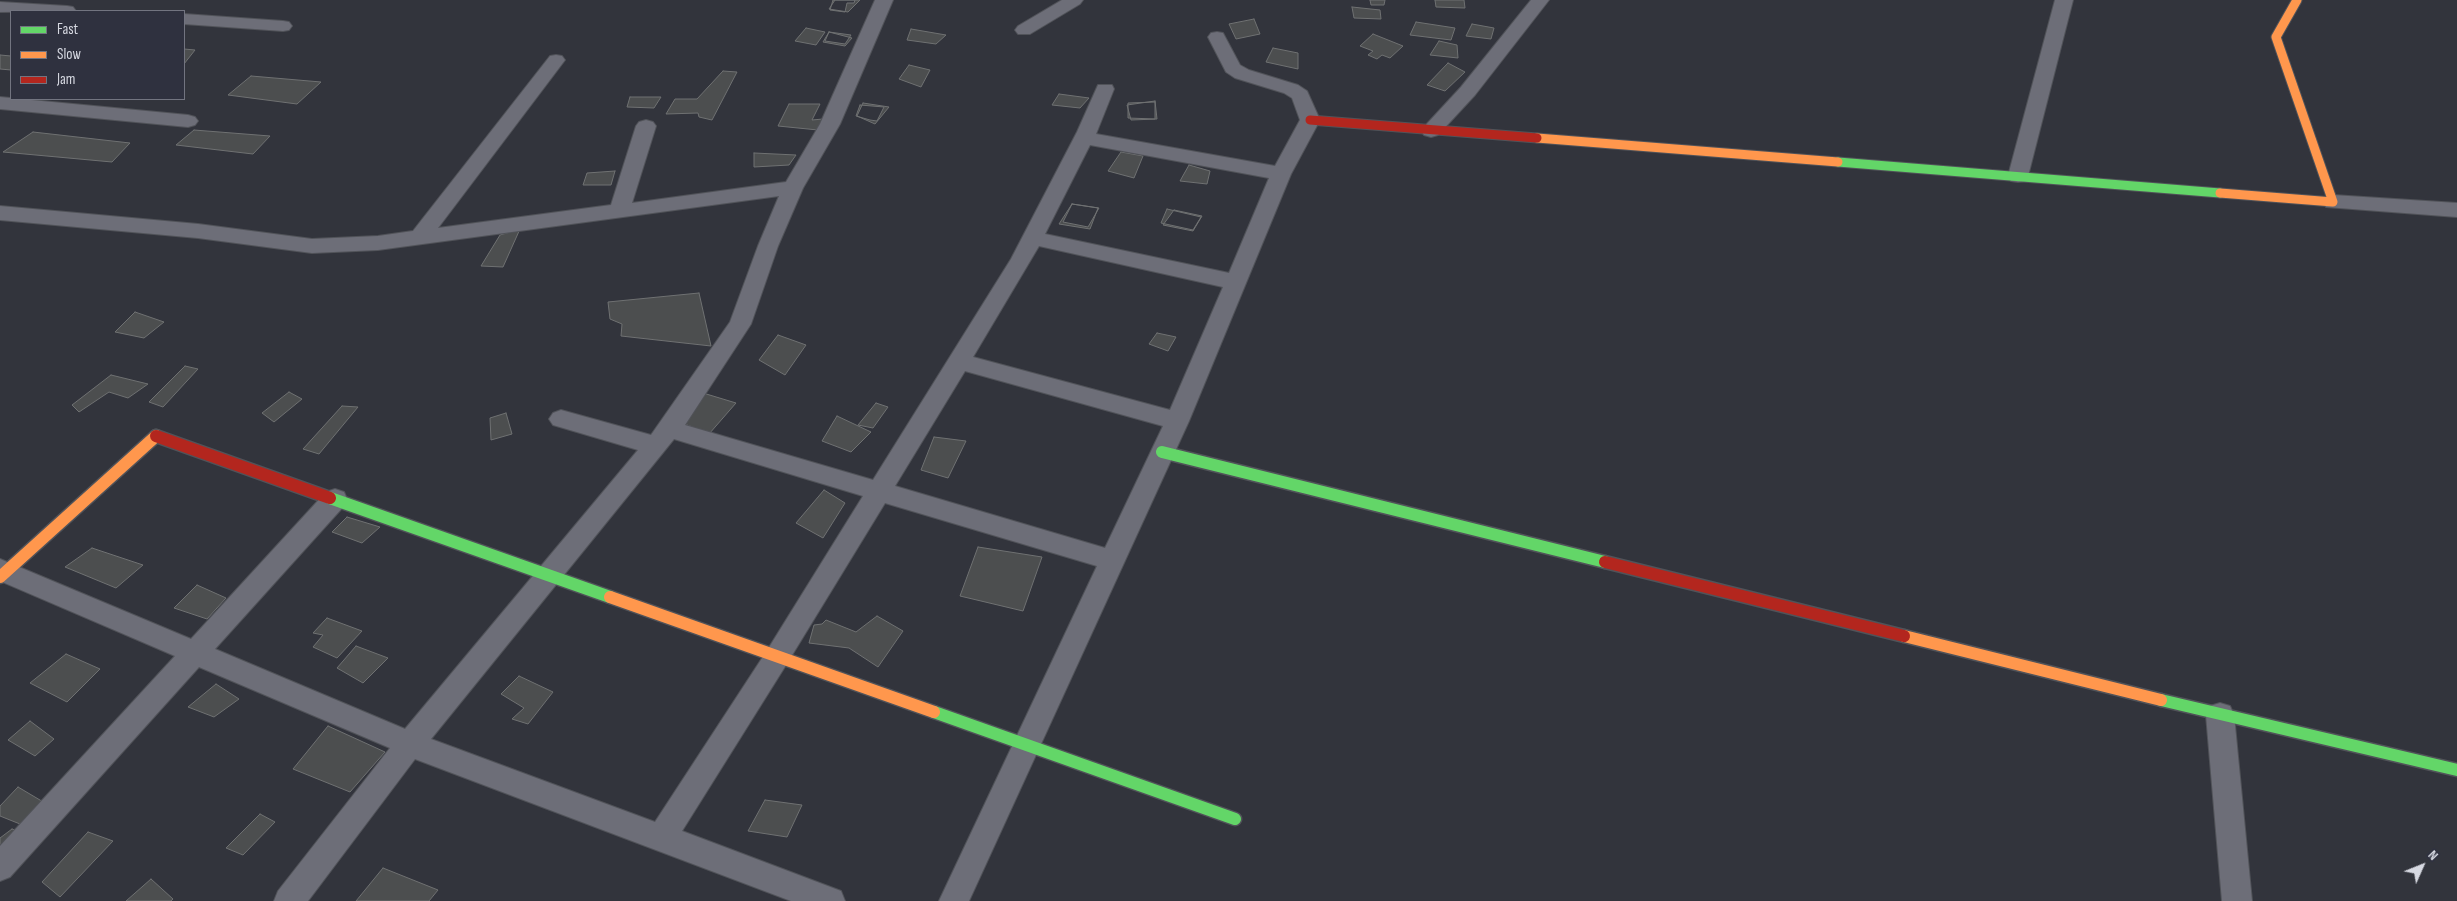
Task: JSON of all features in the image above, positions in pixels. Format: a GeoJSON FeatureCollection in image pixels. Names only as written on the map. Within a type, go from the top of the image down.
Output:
{"type":"FeatureCollection","features":[{"type":"Feature","properties":{"kind":"street"},"geometry":{"type":"LineString","coordinates":[[289,901],[410,744],[662,437],[740,324],[755,287],[768,246],[793,188],[830,124],[884,0]]}},
{"type":"Feature","properties":{"kind":"street"},"geometry":{"type":"LineString","coordinates":[[1024,30],[1074,0]]}},
{"type":"Feature","properties":{"kind":"street"},"geometry":{"type":"LineString","coordinates":[[1431,131],[1468,90],[1540,0]]}},
{"type":"Feature","properties":{"kind":"street"},"geometry":{"type":"LineString","coordinates":[[2018,176],[2064,0]]}},
{"type":"Feature","properties":{"kind":"street"},"geometry":{"type":"LineString","coordinates":[[2297,0],[2276,37],[2333,202]]}},
{"type":"Feature","properties":{"kind":"street"},"geometry":{"type":"LineString","coordinates":[[0,6],[54,10]]}},
{"type":"Feature","properties":{"kind":"street"},"geometry":{"type":"LineString","coordinates":[[185,20],[283,26]]}},
{"type":"Feature","properties":{"kind":"street"},"geometry":{"type":"LineString","coordinates":[[1217,37],[1233,68],[1242,74],[1291,89],[1300,95],[1310,120]]}},
{"type":"Feature","properties":{"kind":"street"},"geometry":{"type":"LineString","coordinates":[[419,238],[556,60]]}},
{"type":"Feature","properties":{"kind":"street"},"geometry":{"type":"LineString","coordinates":[[661,838],[777,657],[1033,238],[1084,138],[1105,89]]}},
{"type":"Feature","properties":{"kind":"street"},"geometry":{"type":"LineString","coordinates":[[0,103],[188,121]]}},
{"type":"Feature","properties":{"kind":"street"},"geometry":{"type":"LineString","coordinates":[[1310,120],[2333,202],[2457,210]]}},
{"type":"Feature","properties":{"kind":"street"},"geometry":{"type":"LineString","coordinates":[[954,901],[1177,421],[1281,174],[1310,120]]}},
{"type":"Feature","properties":{"kind":"street"},"geometry":{"type":"LineString","coordinates":[[619,211],[646,126]]}},
{"type":"Feature","properties":{"kind":"street"},"geometry":{"type":"LineString","coordinates":[[1084,138],[1281,174]]}},
{"type":"Feature","properties":{"kind":"street"},"geometry":{"type":"LineString","coordinates":[[0,213],[198,231],[312,246],[378,243],[793,188]]}},
{"type":"Feature","properties":{"kind":"street"},"geometry":{"type":"LineString","coordinates":[[1033,238],[1235,282]]}},
{"type":"Feature","properties":{"kind":"street"},"geometry":{"type":"LineString","coordinates":[[959,361],[1177,421]]}},
{"type":"Feature","properties":{"kind":"street"},"geometry":{"type":"LineString","coordinates":[[561,418],[662,437],[878,492],[1112,560]]}},
{"type":"Feature","properties":{"kind":"street"},"geometry":{"type":"LineString","coordinates":[[830,901],[410,744],[2,573],[155,436],[1235,819]]}},
{"type":"Feature","properties":{"kind":"street"},"geometry":{"type":"LineString","coordinates":[[1162,452],[2220,714],[2457,770]]}},
{"type":"Feature","properties":{"kind":"street"},"geometry":{"type":"LineString","coordinates":[[0,867],[335,499]]}},
{"type":"Feature","properties":{"kind":"street"},"geometry":{"type":"LineString","coordinates":[[2220,714],[2237,901]]}},
{"type":"Feature","properties":{"kind":"building"},"geometry":{"type":"Polygon","coordinates":[[[833,0],[855,0],[854,3],[847,3],[845,12],[830,10],[833,0]]]}},
{"type":"Feature","properties":{"kind":"building"},"geometry":{"type":"Polygon","coordinates":[[[835,0],[860,0],[848,12],[829,9],[835,0]]]}},
{"type":"Feature","properties":{"kind":"building"},"geometry":{"type":"Polygon","coordinates":[[[1370,0],[1385,0],[1384,5],[1371,5],[1370,0]]]}},
{"type":"Feature","properties":{"kind":"building"},"geometry":{"type":"Polygon","coordinates":[[[1435,0],[1464,0],[1465,8],[1436,7],[1435,0]]]}},
{"type":"Feature","properties":{"kind":"building"},"geometry":{"type":"Polygon","coordinates":[[[1352,7],[1380,10],[1381,19],[1354,18],[1352,7]]]}},
{"type":"Feature","properties":{"kind":"building"},"geometry":{"type":"Polygon","coordinates":[[[1254,19],[1260,34],[1236,39],[1229,24],[1254,19]]]}},
{"type":"Feature","properties":{"kind":"building"},"geometry":{"type":"Polygon","coordinates":[[[1416,22],[1455,28],[1451,40],[1410,35],[1416,22]]]}},
{"type":"Feature","properties":{"kind":"building"},"geometry":{"type":"Polygon","coordinates":[[[1472,24],[1494,28],[1491,39],[1466,36],[1472,24]]]}},
{"type":"Feature","properties":{"kind":"building"},"geometry":{"type":"Polygon","coordinates":[[[806,28],[825,32],[816,45],[795,41],[806,28]]]}},
{"type":"Feature","properties":{"kind":"building"},"geometry":{"type":"Polygon","coordinates":[[[911,29],[946,35],[936,44],[907,40],[911,29]]]}},
{"type":"Feature","properties":{"kind":"building"},"geometry":{"type":"Polygon","coordinates":[[[829,32],[851,35],[845,44],[825,41],[829,32]]]}},
{"type":"Feature","properties":{"kind":"building"},"geometry":{"type":"Polygon","coordinates":[[[829,32],[852,38],[845,46],[823,42],[829,32]]]}},
{"type":"Feature","properties":{"kind":"building"},"geometry":{"type":"Polygon","coordinates":[[[1373,34],[1403,46],[1390,58],[1382,55],[1377,59],[1368,55],[1373,51],[1360,46],[1373,34]]]}},
{"type":"Feature","properties":{"kind":"building"},"geometry":{"type":"Polygon","coordinates":[[[1439,41],[1457,45],[1458,58],[1430,55],[1439,41]]]}},
{"type":"Feature","properties":{"kind":"building"},"geometry":{"type":"Polygon","coordinates":[[[1273,48],[1298,53],[1298,69],[1266,62],[1273,48]]]}},
{"type":"Feature","properties":{"kind":"building"},"geometry":{"type":"Polygon","coordinates":[[[185,49],[195,50],[185,63],[185,49]]]}},
{"type":"Feature","properties":{"kind":"building"},"geometry":{"type":"Polygon","coordinates":[[[0,55],[10,56],[10,70],[0,69],[0,55]]]}},
{"type":"Feature","properties":{"kind":"building"},"geometry":{"type":"Polygon","coordinates":[[[1448,63],[1465,72],[1445,91],[1427,85],[1448,63]]]}},
{"type":"Feature","properties":{"kind":"building"},"geometry":{"type":"Polygon","coordinates":[[[909,65],[930,70],[921,87],[899,79],[909,65]]]}},
{"type":"Feature","properties":{"kind":"building"},"geometry":{"type":"Polygon","coordinates":[[[723,71],[737,72],[712,120],[699,117],[698,113],[666,114],[675,99],[697,99],[723,71]]]}},
{"type":"Feature","properties":{"kind":"building"},"geometry":{"type":"Polygon","coordinates":[[[251,76],[321,82],[297,104],[228,95],[251,76]]]}},
{"type":"Feature","properties":{"kind":"building"},"geometry":{"type":"Polygon","coordinates":[[[1059,94],[1089,98],[1080,108],[1052,105],[1059,94]]]}},
{"type":"Feature","properties":{"kind":"building"},"geometry":{"type":"Polygon","coordinates":[[[630,97],[661,97],[654,108],[627,107],[630,97]]]}},
{"type":"Feature","properties":{"kind":"building"},"geometry":{"type":"Polygon","coordinates":[[[1155,101],[1157,119],[1131,120],[1127,105],[1155,101]]]}},
{"type":"Feature","properties":{"kind":"building"},"geometry":{"type":"Polygon","coordinates":[[[1155,102],[1155,119],[1128,118],[1128,103],[1155,102]]]}},
{"type":"Feature","properties":{"kind":"building"},"geometry":{"type":"Polygon","coordinates":[[[863,103],[889,107],[875,124],[857,116],[863,103]]]}},
{"type":"Feature","properties":{"kind":"building"},"geometry":{"type":"Polygon","coordinates":[[[789,104],[820,104],[812,120],[823,119],[818,130],[778,126],[789,104]]]}},
{"type":"Feature","properties":{"kind":"building"},"geometry":{"type":"Polygon","coordinates":[[[860,105],[884,107],[877,121],[856,116],[860,105]]]}},
{"type":"Feature","properties":{"kind":"building"},"geometry":{"type":"Polygon","coordinates":[[[194,130],[270,136],[253,154],[176,145],[194,130]]]}},
{"type":"Feature","properties":{"kind":"building"},"geometry":{"type":"Polygon","coordinates":[[[33,132],[130,143],[112,162],[3,152],[33,132]]]}},
{"type":"Feature","properties":{"kind":"building"},"geometry":{"type":"Polygon","coordinates":[[[1121,152],[1143,156],[1134,178],[1108,171],[1121,152]]]}},
{"type":"Feature","properties":{"kind":"building"},"geometry":{"type":"Polygon","coordinates":[[[754,153],[796,155],[789,165],[754,167],[754,153]]]}},
{"type":"Feature","properties":{"kind":"building"},"geometry":{"type":"Polygon","coordinates":[[[1189,165],[1210,171],[1207,184],[1180,181],[1189,165]]]}},
{"type":"Feature","properties":{"kind":"building"},"geometry":{"type":"Polygon","coordinates":[[[615,171],[611,185],[583,185],[587,173],[615,171]]]}},
{"type":"Feature","properties":{"kind":"building"},"geometry":{"type":"Polygon","coordinates":[[[1072,204],[1099,208],[1088,227],[1063,222],[1072,204]]]}},
{"type":"Feature","properties":{"kind":"building"},"geometry":{"type":"Polygon","coordinates":[[[1072,204],[1098,208],[1090,229],[1059,224],[1072,204]]]}},
{"type":"Feature","properties":{"kind":"building"},"geometry":{"type":"Polygon","coordinates":[[[1167,209],[1201,217],[1193,230],[1161,223],[1167,209]]]}},
{"type":"Feature","properties":{"kind":"building"},"geometry":{"type":"Polygon","coordinates":[[[1174,210],[1202,216],[1193,231],[1163,225],[1174,210]]]}},
{"type":"Feature","properties":{"kind":"building"},"geometry":{"type":"Polygon","coordinates":[[[520,229],[503,267],[481,266],[500,235],[520,229]]]}},
{"type":"Feature","properties":{"kind":"building"},"geometry":{"type":"Polygon","coordinates":[[[699,293],[711,346],[621,336],[622,324],[610,319],[608,302],[699,293]]]}},
{"type":"Feature","properties":{"kind":"building"},"geometry":{"type":"Polygon","coordinates":[[[135,312],[164,322],[144,338],[115,332],[135,312]]]}},
{"type":"Feature","properties":{"kind":"building"},"geometry":{"type":"Polygon","coordinates":[[[1157,333],[1176,337],[1168,351],[1149,344],[1157,333]]]}},
{"type":"Feature","properties":{"kind":"building"},"geometry":{"type":"Polygon","coordinates":[[[778,335],[806,345],[785,375],[759,360],[778,335]]]}},
{"type":"Feature","properties":{"kind":"building"},"geometry":{"type":"Polygon","coordinates":[[[185,366],[198,369],[163,407],[149,402],[185,366]]]}},
{"type":"Feature","properties":{"kind":"building"},"geometry":{"type":"Polygon","coordinates":[[[111,375],[148,384],[128,398],[109,392],[79,412],[72,405],[111,375]]]}},
{"type":"Feature","properties":{"kind":"building"},"geometry":{"type":"Polygon","coordinates":[[[289,392],[302,399],[274,422],[262,413],[289,392]]]}},
{"type":"Feature","properties":{"kind":"building"},"geometry":{"type":"Polygon","coordinates":[[[703,393],[736,403],[709,434],[685,424],[703,393]]]}},
{"type":"Feature","properties":{"kind":"building"},"geometry":{"type":"Polygon","coordinates":[[[876,403],[888,407],[873,428],[858,425],[876,403]]]}},
{"type":"Feature","properties":{"kind":"building"},"geometry":{"type":"Polygon","coordinates":[[[342,406],[358,407],[319,454],[303,449],[342,406]]]}},
{"type":"Feature","properties":{"kind":"building"},"geometry":{"type":"Polygon","coordinates":[[[506,413],[512,434],[491,440],[490,418],[506,413]]]}},
{"type":"Feature","properties":{"kind":"building"},"geometry":{"type":"Polygon","coordinates":[[[837,416],[871,432],[851,452],[822,441],[837,416]]]}},
{"type":"Feature","properties":{"kind":"building"},"geometry":{"type":"Polygon","coordinates":[[[934,437],[966,441],[948,478],[921,470],[934,437]]]}},
{"type":"Feature","properties":{"kind":"building"},"geometry":{"type":"Polygon","coordinates":[[[824,490],[845,503],[823,538],[796,523],[824,490]]]}},
{"type":"Feature","properties":{"kind":"building"},"geometry":{"type":"Polygon","coordinates":[[[347,517],[380,527],[362,543],[332,532],[347,517]]]}},
{"type":"Feature","properties":{"kind":"building"},"geometry":{"type":"Polygon","coordinates":[[[978,547],[1042,557],[1023,611],[960,596],[978,547]]]}},
{"type":"Feature","properties":{"kind":"building"},"geometry":{"type":"Polygon","coordinates":[[[92,548],[143,565],[116,588],[65,567],[92,548]]]}},
{"type":"Feature","properties":{"kind":"building"},"geometry":{"type":"Polygon","coordinates":[[[197,585],[226,598],[207,619],[174,608],[197,585]]]}},
{"type":"Feature","properties":{"kind":"building"},"geometry":{"type":"Polygon","coordinates":[[[877,616],[903,631],[878,667],[849,648],[809,643],[814,625],[822,624],[826,620],[856,632],[877,616]]]}},
{"type":"Feature","properties":{"kind":"building"},"geometry":{"type":"Polygon","coordinates":[[[327,618],[362,631],[337,658],[313,647],[323,635],[313,633],[327,618]]]}},
{"type":"Feature","properties":{"kind":"building"},"geometry":{"type":"Polygon","coordinates":[[[356,646],[388,658],[363,683],[337,668],[356,646]]]}},
{"type":"Feature","properties":{"kind":"building"},"geometry":{"type":"Polygon","coordinates":[[[66,654],[100,669],[67,702],[30,683],[66,654]]]}},
{"type":"Feature","properties":{"kind":"building"},"geometry":{"type":"Polygon","coordinates":[[[519,676],[553,692],[528,724],[512,719],[524,708],[501,694],[519,676]]]}},
{"type":"Feature","properties":{"kind":"building"},"geometry":{"type":"Polygon","coordinates":[[[216,684],[239,699],[214,717],[188,707],[216,684]]]}},
{"type":"Feature","properties":{"kind":"building"},"geometry":{"type":"Polygon","coordinates":[[[30,721],[54,739],[35,756],[8,740],[30,721]]]}},
{"type":"Feature","properties":{"kind":"building"},"geometry":{"type":"Polygon","coordinates":[[[328,726],[385,752],[350,792],[293,769],[328,726]]]}},
{"type":"Feature","properties":{"kind":"building"},"geometry":{"type":"Polygon","coordinates":[[[18,787],[45,803],[20,824],[0,816],[0,806],[18,787]]]}},
{"type":"Feature","properties":{"kind":"building"},"geometry":{"type":"Polygon","coordinates":[[[765,800],[802,805],[787,837],[748,831],[765,800]]]}},
{"type":"Feature","properties":{"kind":"building"},"geometry":{"type":"Polygon","coordinates":[[[260,814],[275,822],[243,855],[226,848],[260,814]]]}},
{"type":"Feature","properties":{"kind":"building"},"geometry":{"type":"Polygon","coordinates":[[[12,829],[29,835],[0,867],[0,838],[12,829]]]}},
{"type":"Feature","properties":{"kind":"building"},"geometry":{"type":"Polygon","coordinates":[[[88,832],[113,841],[60,897],[42,882],[88,832]]]}},
{"type":"Feature","properties":{"kind":"building"},"geometry":{"type":"Polygon","coordinates":[[[383,868],[438,890],[429,901],[356,901],[383,868]]]}},
{"type":"Feature","properties":{"kind":"building"},"geometry":{"type":"Polygon","coordinates":[[[151,879],[173,899],[171,901],[126,901],[151,879]]]}},
{"type":"Feature","properties":{"kind":"traffic: fast"},"geometry":{"type":"LineString","coordinates":[[1838,162],[2220,193]]}},
{"type":"Feature","properties":{"kind":"traffic: fast"},"geometry":{"type":"LineString","coordinates":[[1162,452],[1605,562]]}},
{"type":"Feature","properties":{"kind":"traffic: fast"},"geometry":{"type":"LineString","coordinates":[[330,498],[610,597]]}},
{"type":"Feature","properties":{"kind":"traffic: fast"},"geometry":{"type":"LineString","coordinates":[[2161,700],[2457,770]]}},
{"type":"Feature","properties":{"kind":"traffic: fast"},"geometry":{"type":"LineString","coordinates":[[934,712],[1235,819]]}},
{"type":"Feature","properties":{"kind":"traffic: slow"},"geometry":{"type":"LineString","coordinates":[[2220,193],[2333,202],[2276,37],[2297,0]]}},
{"type":"Feature","properties":{"kind":"traffic: slow"},"geometry":{"type":"LineString","coordinates":[[1537,138],[1838,162]]}},
{"type":"Feature","properties":{"kind":"traffic: slow"},"geometry":{"type":"LineString","coordinates":[[0,577],[156,436]]}},
{"type":"Feature","properties":{"kind":"traffic: slow"},"geometry":{"type":"LineString","coordinates":[[610,597],[934,712]]}},
{"type":"Feature","properties":{"kind":"traffic: slow"},"geometry":{"type":"LineString","coordinates":[[1904,636],[2161,700]]}},
{"type":"Feature","properties":{"kind":"traffic: jam"},"geometry":{"type":"LineString","coordinates":[[1310,120],[1537,138]]}},
{"type":"Feature","properties":{"kind":"traffic: jam"},"geometry":{"type":"LineString","coordinates":[[156,436],[330,498]]}},
{"type":"Feature","properties":{"kind":"traffic: jam"},"geometry":{"type":"LineString","coordinates":[[1605,562],[1904,636]]}}]}
